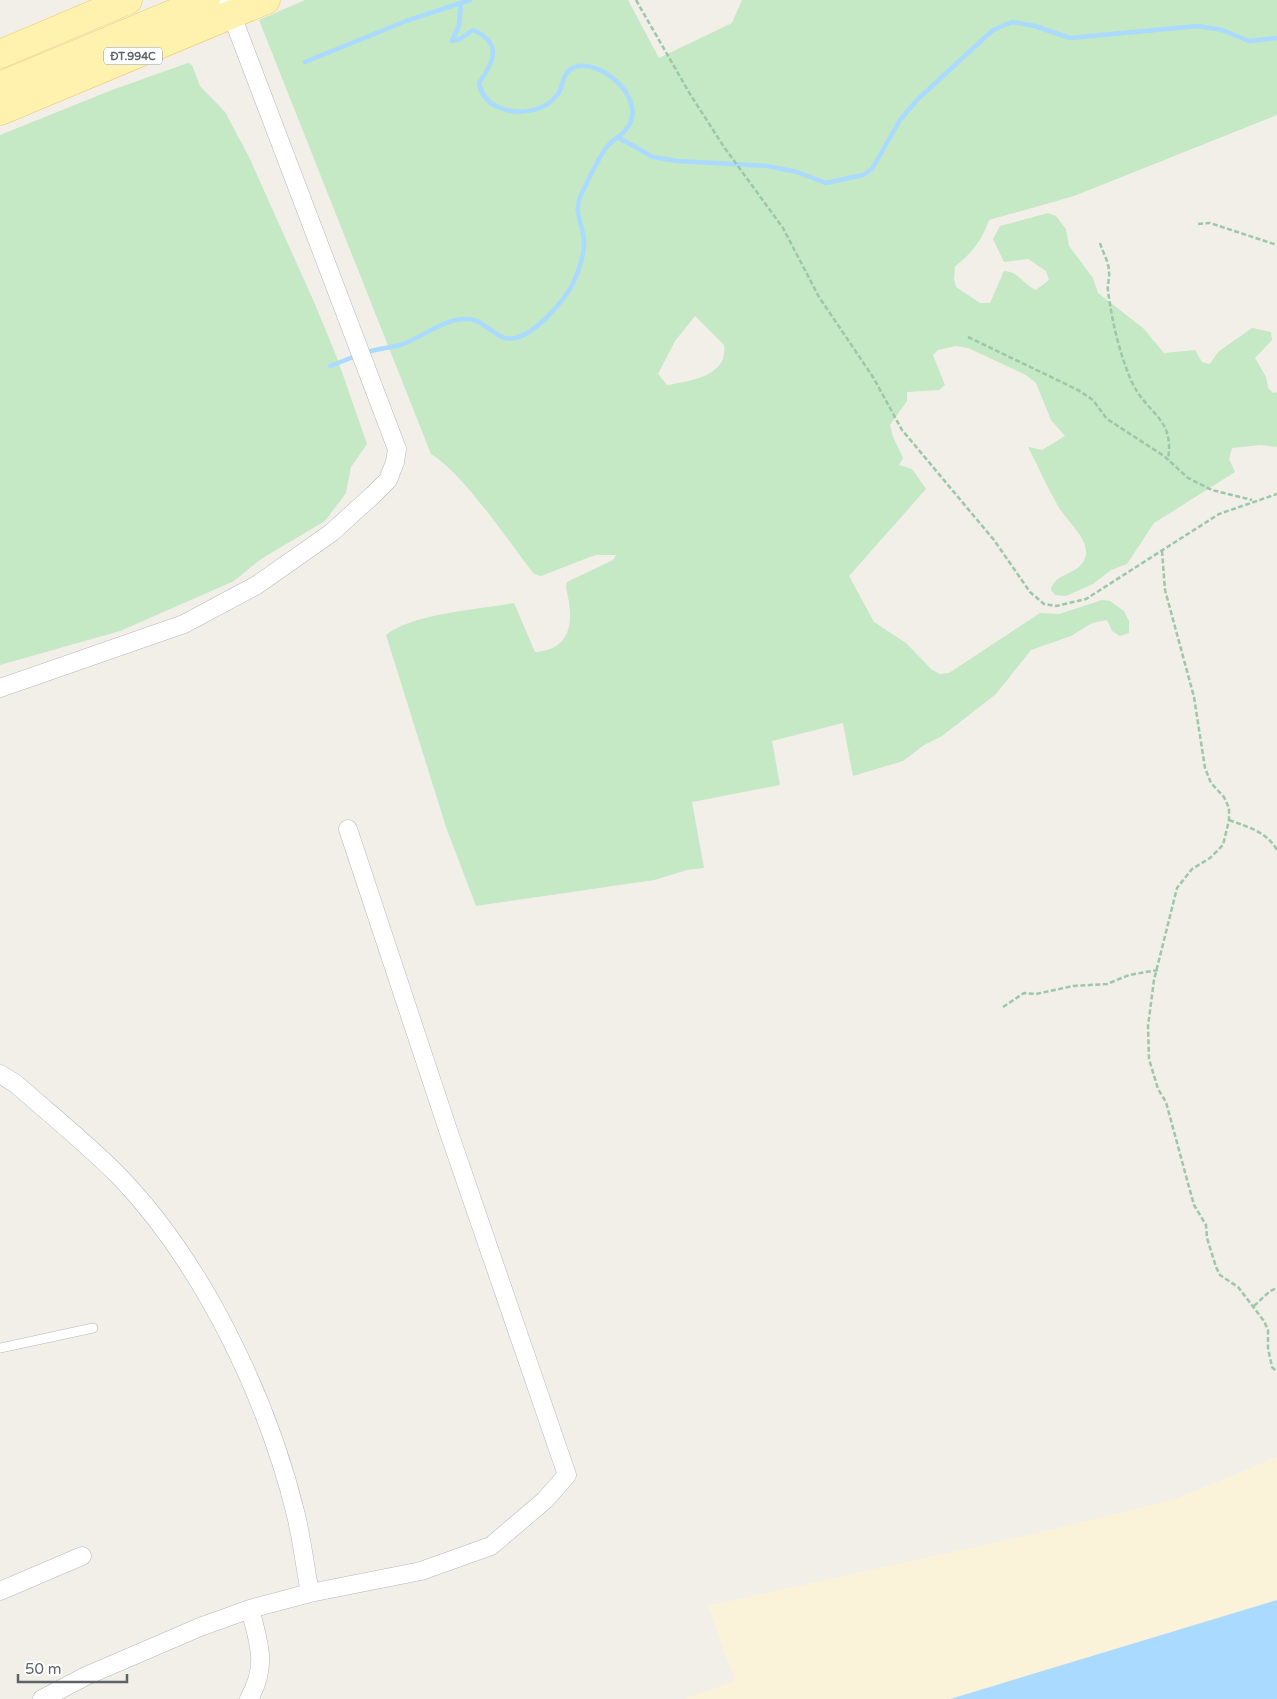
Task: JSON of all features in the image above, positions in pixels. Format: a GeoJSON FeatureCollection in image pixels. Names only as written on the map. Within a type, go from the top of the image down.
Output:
{"type":"FeatureCollection","features":[{"type":"Feature","properties":{"kind":"main road"},"geometry":{"type":"LineString","coordinates":[[0,36],[85,0]]}},
{"type":"Feature","properties":{"kind":"main road"},"geometry":{"type":"LineString","coordinates":[[0,54],[128,0]]}},
{"type":"Feature","properties":{"kind":"main road","name":"ĐT.994C"},"geometry":{"type":"LineString","coordinates":[[0,86],[206,0]]}},
{"type":"Feature","properties":{"kind":"main road","name":"ĐT.994C"},"geometry":{"type":"LineString","coordinates":[[0,111],[229,7],[266,0]]}},
{"type":"Feature","properties":{"kind":"street"},"geometry":{"type":"LineString","coordinates":[[0,688],[184,624],[257,585],[331,533],[388,480],[396,462],[397,448],[229,7]]}},
{"type":"Feature","properties":{"kind":"street"},"geometry":{"type":"LineString","coordinates":[[42,1699],[86,1676],[200,1627],[250,1609],[310,1593],[421,1571],[491,1546],[544,1500],[567,1475],[448,1130],[348,829]]}},
{"type":"Feature","properties":{"kind":"street"},"geometry":{"type":"LineString","coordinates":[[0,1074],[16,1084],[118,1175],[170,1238],[214,1307],[268,1424],[296,1515],[310,1593]]}},
{"type":"Feature","properties":{"kind":"street"},"geometry":{"type":"LineString","coordinates":[[0,1591],[82,1556]]}},
{"type":"Feature","properties":{"kind":"street"},"geometry":{"type":"LineString","coordinates":[[249,1699],[261,1668],[261,1651],[250,1609]]}},
{"type":"Feature","properties":{"kind":"lane"},"geometry":{"type":"LineString","coordinates":[[0,1348],[93,1328]]}},
{"type":"Feature","properties":{"kind":"path"},"geometry":{"type":"LineString","coordinates":[[636,0],[709,124],[783,228],[819,297],[873,377],[902,430],[994,540],[1030,592],[1044,604],[1056,606],[1086,599],[1219,514],[1277,494]]}},
{"type":"Feature","properties":{"kind":"path"},"geometry":{"type":"LineString","coordinates":[[1198,224],[1210,223],[1277,245]]}},
{"type":"Feature","properties":{"kind":"path"},"geometry":{"type":"LineString","coordinates":[[1100,243],[1108,262],[1108,289],[1122,356],[1138,395],[1155,413],[1169,433],[1171,444],[1168,460]]}},
{"type":"Feature","properties":{"kind":"path"},"geometry":{"type":"LineString","coordinates":[[968,337],[1078,390],[1093,400],[1108,419],[1168,460],[1188,478],[1201,486],[1255,501]]}},
{"type":"Feature","properties":{"kind":"path"},"geometry":{"type":"LineString","coordinates":[[1162,551],[1165,590],[1194,697],[1205,768],[1211,783],[1224,797],[1229,808],[1229,820],[1223,844],[1210,858],[1192,869],[1177,888],[1158,970],[1148,1026],[1149,1059],[1158,1089],[1166,1102],[1188,1187],[1194,1204],[1206,1225],[1207,1238],[1216,1267],[1220,1275],[1238,1287],[1254,1306],[1268,1330],[1268,1348],[1272,1367],[1277,1372]]}},
{"type":"Feature","properties":{"kind":"path"},"geometry":{"type":"LineString","coordinates":[[1229,820],[1258,831],[1272,840],[1277,850]]}},
{"type":"Feature","properties":{"kind":"path"},"geometry":{"type":"LineString","coordinates":[[1003,1007],[1024,994],[1036,994],[1073,986],[1107,984],[1129,976],[1158,970]]}},
{"type":"Feature","properties":{"kind":"path"},"geometry":{"type":"LineString","coordinates":[[1254,1306],[1270,1291],[1277,1288]]}},
{"type":"Feature","properties":{"kind":"green space"},"geometry":{"type":"Polygon","coordinates":[[[305,0],[628,0],[659,58],[732,23],[742,0],[1277,0],[1277,115],[1074,196],[989,220],[984,233],[976,245],[955,266],[954,279],[956,287],[980,303],[990,303],[1004,271],[1013,273],[1036,290],[1049,280],[1046,271],[1028,259],[1004,262],[993,239],[1000,226],[1048,213],[1056,216],[1066,229],[1069,246],[1093,278],[1098,293],[1143,328],[1164,353],[1195,350],[1202,362],[1210,364],[1218,352],[1252,328],[1271,332],[1272,340],[1255,358],[1266,377],[1268,388],[1273,393],[1277,392],[1277,447],[1261,445],[1232,448],[1229,459],[1235,472],[1154,523],[1127,564],[1111,570],[1093,584],[1066,596],[1055,595],[1051,590],[1053,584],[1082,564],[1086,556],[1086,549],[1079,533],[1058,506],[1028,447],[1042,450],[1065,436],[1051,420],[1036,383],[1026,375],[968,348],[956,346],[938,350],[933,355],[945,385],[939,390],[907,392],[907,401],[890,425],[893,437],[903,458],[899,465],[912,469],[926,489],[849,576],[874,622],[906,643],[932,670],[940,674],[949,673],[1040,613],[1059,614],[1102,600],[1110,601],[1124,611],[1129,621],[1129,633],[1120,636],[1112,631],[1107,620],[1092,623],[1071,636],[1031,650],[996,694],[942,736],[924,745],[903,761],[853,776],[843,723],[772,741],[780,785],[692,802],[704,868],[687,870],[654,880],[476,906],[446,827],[386,635],[411,622],[428,617],[514,603],[535,652],[555,647],[562,642],[569,627],[570,608],[566,588],[567,582],[613,560],[616,555],[595,555],[541,576],[534,574],[471,492],[444,464],[431,454],[259,20],[305,0]],[[695,316],[675,341],[658,374],[667,385],[706,375],[720,364],[724,355],[724,345],[695,316]]]}},
{"type":"Feature","properties":{"kind":"green space"},"geometry":{"type":"Polygon","coordinates":[[[188,63],[192,65],[200,86],[225,112],[249,157],[336,355],[367,444],[351,467],[346,493],[325,521],[261,559],[234,581],[120,631],[0,665],[0,135],[112,90],[188,63]]]}},
{"type":"Feature","properties":{"kind":"sand"},"geometry":{"type":"Polygon","coordinates":[[[1277,1457],[1277,1642],[1118,1699],[684,1699],[735,1681],[708,1606],[1029,1535],[1175,1499],[1277,1457]]]}},
{"type":"Feature","properties":{"kind":"water"},"geometry":{"type":"Polygon","coordinates":[[[1277,1600],[1277,1699],[950,1699],[1277,1600]]]}},
{"type":"Feature","properties":{"kind":"waterway"},"geometry":{"type":"LineString","coordinates":[[305,62],[406,21],[470,0]]}},
{"type":"Feature","properties":{"kind":"waterway"},"geometry":{"type":"LineString","coordinates":[[364,353],[400,345],[441,325],[458,320],[472,319],[496,334],[509,339],[519,337],[538,325],[556,308],[568,292],[580,264],[584,248],[578,210],[581,195],[606,148],[626,130],[631,121],[630,100],[624,90],[606,73],[596,68],[585,66],[571,69],[564,79],[558,94],[538,109],[521,112],[504,109],[492,104],[484,97],[479,83],[492,60],[492,47],[489,41],[473,30],[460,39],[452,41],[459,25],[461,4]]}},
{"type":"Feature","properties":{"kind":"waterway"},"geometry":{"type":"LineString","coordinates":[[619,138],[653,157],[677,161],[767,166],[797,172],[826,183],[863,175],[872,169],[900,120],[918,99],[993,30],[1012,22],[1035,26],[1070,38],[1198,26],[1222,30],[1249,41],[1277,38]]}},
{"type":"Feature","properties":{"kind":"waterway"},"geometry":{"type":"LineString","coordinates":[[330,366],[356,356]]}}]}
